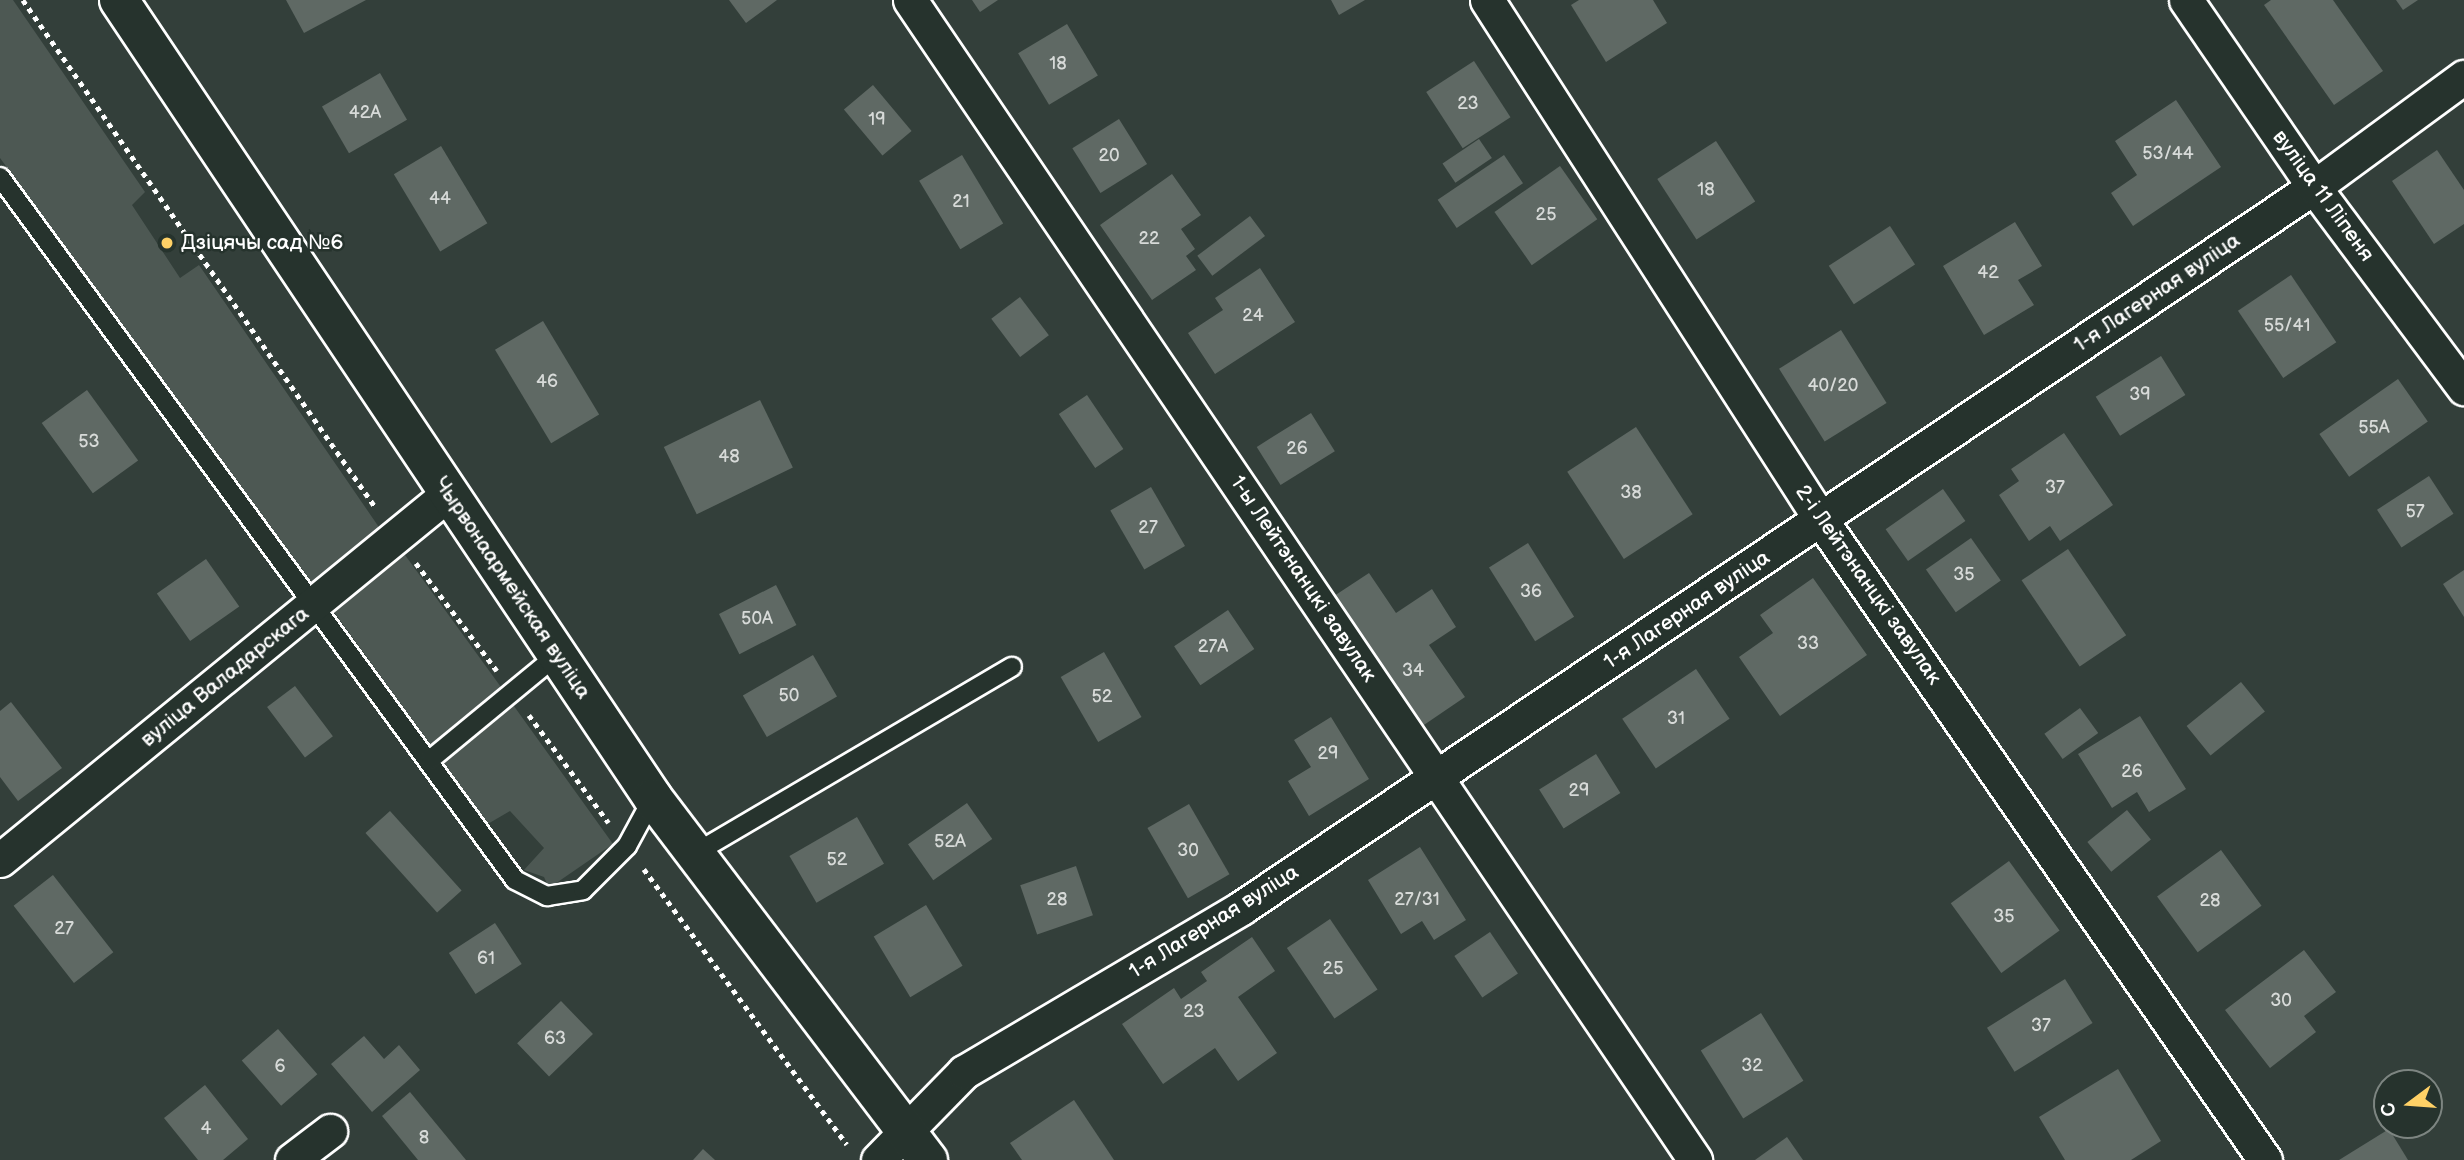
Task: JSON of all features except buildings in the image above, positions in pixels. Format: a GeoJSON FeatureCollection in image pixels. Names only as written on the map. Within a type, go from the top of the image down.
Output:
{"type":"FeatureCollection","features":[{"type":"Feature","properties":{"kind":"main road","name":"Чырвонаармейская вуліца"},"geometry":{"type":"LineString","coordinates":[[119,0],[653,798],[916,1145]]}},
{"type":"Feature","properties":{"kind":"street","name":"1-ы Лейтэнанцкі завулак"},"geometry":{"type":"LineString","coordinates":[[909,0],[1695,1160]]}},
{"type":"Feature","properties":{"kind":"street","name":"2-і Лейтэнанцкі завулак"},"geometry":{"type":"LineString","coordinates":[[1487,0],[1821,520],[2265,1160]]}},
{"type":"Feature","properties":{"kind":"street","name":"вуліца 11 Ліпеня"},"geometry":{"type":"LineString","coordinates":[[2186,0],[2314,187],[2464,388]]}},
{"type":"Feature","properties":{"kind":"street","name":"1-я Лагерная вуліца"},"geometry":{"type":"LineString","coordinates":[[864,1154],[916,1145],[964,1072],[1241,908],[2314,187],[2464,76]]}},
{"type":"Feature","properties":{"kind":"street","name":"вуліца Валадарскага"},"geometry":{"type":"LineString","coordinates":[[0,860],[449,493]]}},
{"type":"Feature","properties":{"kind":"street"},"geometry":{"type":"LineString","coordinates":[[292,1160],[330,1131]]}},
{"type":"Feature","properties":{"kind":"lane"},"geometry":{"type":"LineString","coordinates":[[0,177],[316,602],[431,759],[515,880],[547,896],[583,890],[626,846],[653,798]]}},
{"type":"Feature","properties":{"kind":"lane"},"geometry":{"type":"LineString","coordinates":[[431,759],[557,655]]}},
{"type":"Feature","properties":{"kind":"lane"},"geometry":{"type":"LineString","coordinates":[[694,854],[1012,667]]}},
{"type":"Feature","properties":{"kind":"path"},"geometry":{"type":"LineString","coordinates":[[23,0],[397,537],[626,846],[864,1154]]}},
{"type":"Feature","properties":{"kind":"shaded area"},"geometry":{"type":"Polygon","coordinates":[[[0,0],[13,0],[145,192],[132,205],[180,278],[199,265],[385,536],[318,591],[0,158],[0,0]]]}},
{"type":"Feature","properties":{"kind":"shaded area"},"geometry":{"type":"Polygon","coordinates":[[[397,544],[505,692],[431,746],[323,597],[397,544]]]}},
{"type":"Feature","properties":{"kind":"shaded area"},"geometry":{"type":"Polygon","coordinates":[[[511,702],[613,844],[549,888],[544,877],[524,870],[544,848],[510,811],[486,825],[438,759],[511,702]]]}},
{"type":"Feature","properties":{"kind":"place","name":"Дзіцячы сад №6"},"geometry":{"type":"Point","coordinates":[167,243]}}]}
